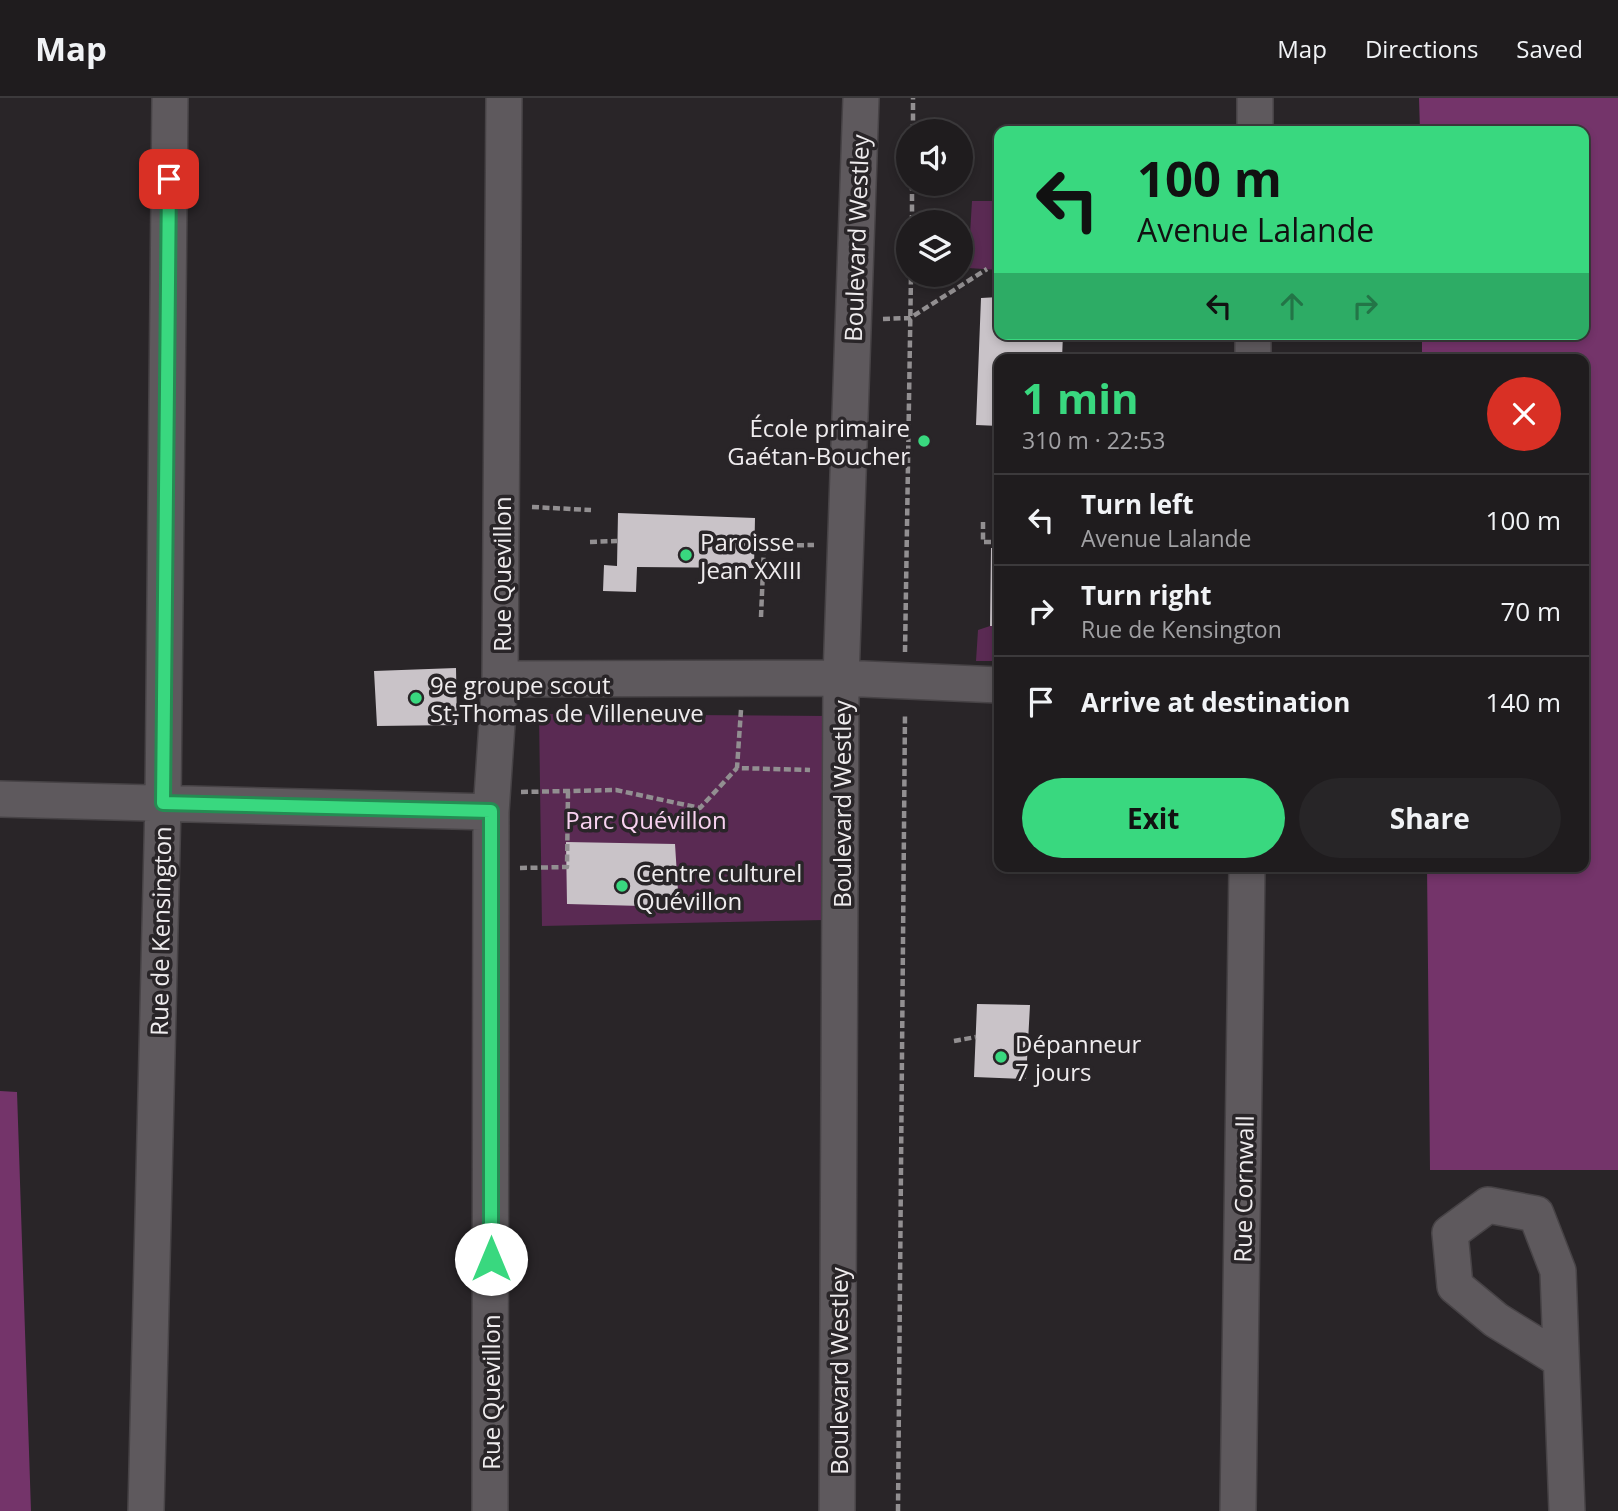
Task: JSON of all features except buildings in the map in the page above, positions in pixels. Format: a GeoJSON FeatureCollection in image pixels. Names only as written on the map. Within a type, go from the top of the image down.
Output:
{"type":"FeatureCollection","features":[{"type":"Feature","properties":{"kind":"street","name":"Rue de Kensington"},"geometry":{"type":"LineString","coordinates":[[146,1511],[163,803],[170,98]]}},
{"type":"Feature","properties":{"kind":"street","name":"Rue Quevillon"},"geometry":{"type":"LineString","coordinates":[[490,1511],[491,868],[492,802],[500,679],[504,98]]}},
{"type":"Feature","properties":{"kind":"street","name":"Boulevard Westley"},"geometry":{"type":"LineString","coordinates":[[837,1511],[841,678],[861,98]]}},
{"type":"Feature","properties":{"kind":"street"},"geometry":{"type":"LineString","coordinates":[[1255,98],[1255,126]]}},
{"type":"Feature","properties":{"kind":"street"},"geometry":{"type":"LineString","coordinates":[[500,679],[841,678],[994,685]]}},
{"type":"Feature","properties":{"kind":"street"},"geometry":{"type":"LineString","coordinates":[[0,799],[163,803],[492,802]]}},
{"type":"Feature","properties":{"kind":"street","name":"Rue Cornwall"},"geometry":{"type":"LineString","coordinates":[[1238,1511],[1247,872]]}},
{"type":"Feature","properties":{"kind":"street"},"geometry":{"type":"LineString","coordinates":[[1561,1360],[1567,1511]]}},
{"type":"Feature","properties":{"kind":"path"},"geometry":{"type":"LineString","coordinates":[[913,119],[914,98]]}},
{"type":"Feature","properties":{"kind":"path"},"geometry":{"type":"LineString","coordinates":[[853,321],[910,318],[987,269]]}},
{"type":"Feature","properties":{"kind":"path"},"geometry":{"type":"LineString","coordinates":[[898,1511],[911,287]]}},
{"type":"Feature","properties":{"kind":"path"},"geometry":{"type":"LineString","coordinates":[[502,505],[591,510]]}},
{"type":"Feature","properties":{"kind":"path"},"geometry":{"type":"LineString","coordinates":[[983,522],[983,542],[994,542]]}},
{"type":"Feature","properties":{"kind":"path"},"geometry":{"type":"LineString","coordinates":[[590,542],[617,541]]}},
{"type":"Feature","properties":{"kind":"path"},"geometry":{"type":"LineString","coordinates":[[755,546],[846,544]]}},
{"type":"Feature","properties":{"kind":"path"},"geometry":{"type":"LineString","coordinates":[[761,618],[764,546]]}},
{"type":"Feature","properties":{"kind":"path"},"geometry":{"type":"LineString","coordinates":[[492,802],[568,791],[616,790],[700,808],[737,768],[743,678]]}},
{"type":"Feature","properties":{"kind":"path"},"geometry":{"type":"LineString","coordinates":[[737,768],[841,770]]}},
{"type":"Feature","properties":{"kind":"path"},"geometry":{"type":"LineString","coordinates":[[491,868],[566,867],[568,791]]}},
{"type":"Feature","properties":{"kind":"path"},"geometry":{"type":"LineString","coordinates":[[954,1041],[976,1037]]}},
{"type":"Feature","properties":{"kind":"green space"},"geometry":{"type":"Polygon","coordinates":[[[972,201],[994,201],[994,270],[973,268],[972,201]]]}},
{"type":"Feature","properties":{"kind":"green space"},"geometry":{"type":"Polygon","coordinates":[[[994,626],[994,661],[976,661],[978,630],[994,626]]]}},
{"type":"Feature","properties":{"kind":"green space","name":"Parc Quévillon"},"geometry":{"type":"Polygon","coordinates":[[[539,714],[827,716],[825,920],[542,926],[539,714]]]}},
{"type":"Feature","properties":{"kind":"shaded area"},"geometry":{"type":"Polygon","coordinates":[[[1419,98],[1618,98],[1618,1170],[1430,1170],[1427,872],[1589,872],[1589,354],[1422,354],[1422,340],[1589,340],[1589,126],[1420,126],[1419,98]]]}},
{"type":"Feature","properties":{"kind":"shaded area"},"geometry":{"type":"Polygon","coordinates":[[[0,1091],[17,1092],[31,1511],[0,1511],[0,1091]]]}},
{"type":"Feature","properties":{"kind":"place","name":"École primaire Gaétan-Boucher"},"geometry":{"type":"Point","coordinates":[924,441]}},
{"type":"Feature","properties":{"kind":"place","name":"Paroisse Jean XXIII"},"geometry":{"type":"Point","coordinates":[686,555]}},
{"type":"Feature","properties":{"kind":"place","name":"9e groupe scout St-Thomas de Villeneuve"},"geometry":{"type":"Point","coordinates":[416,698]}},
{"type":"Feature","properties":{"kind":"place","name":"Centre culturel Quévillon"},"geometry":{"type":"Point","coordinates":[622,886]}},
{"type":"Feature","properties":{"kind":"place","name":"Dépanneur 7 jours"},"geometry":{"type":"Point","coordinates":[1001,1057]}},
{"type":"Feature","properties":{"kind":"route"},"geometry":{"type":"LineString","coordinates":[[169,179],[163,803],[491,811],[491,1259]]}}]}
